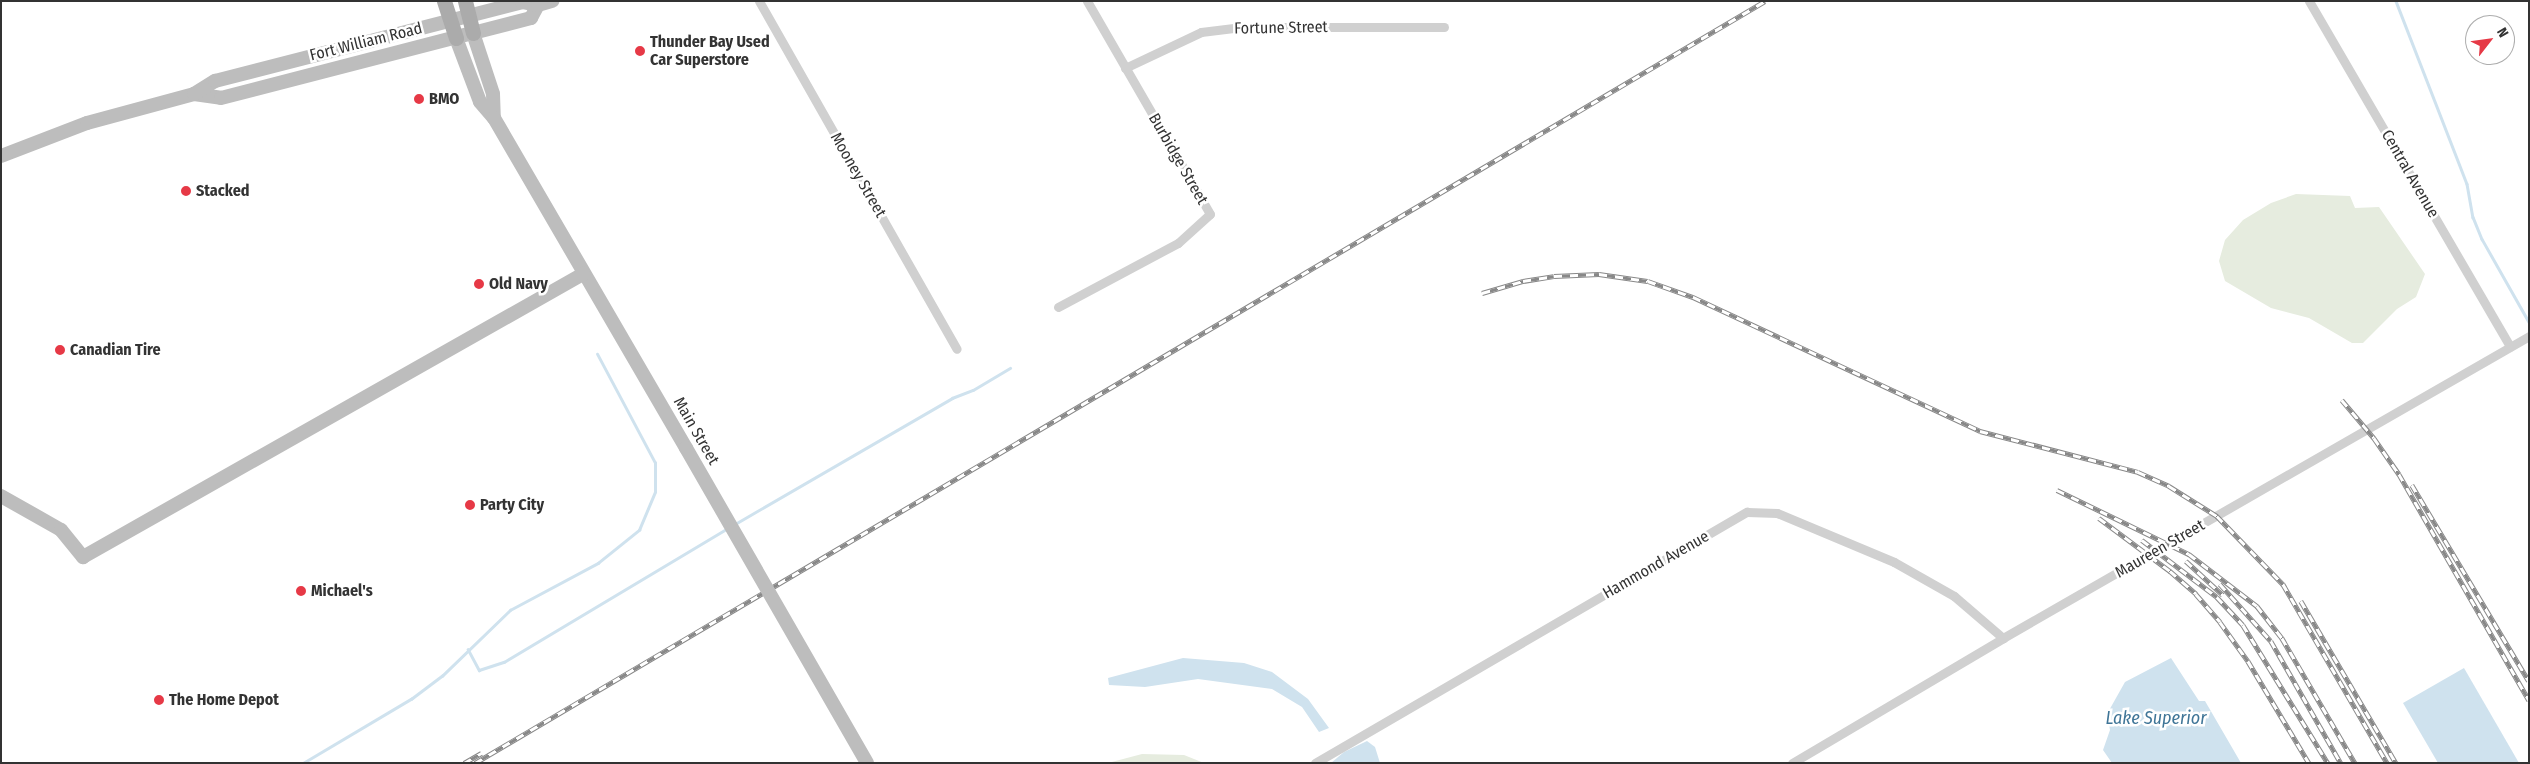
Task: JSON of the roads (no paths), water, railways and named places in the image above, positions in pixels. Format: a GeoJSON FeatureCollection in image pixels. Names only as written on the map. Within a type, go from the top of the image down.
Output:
{"type":"FeatureCollection","features":[{"type":"Feature","properties":{"kind":"main road"},"geometry":{"type":"LineString","coordinates":[[444,1],[456,38]]}},
{"type":"Feature","properties":{"kind":"main road"},"geometry":{"type":"LineString","coordinates":[[467,8],[474,34]]}},
{"type":"Feature","properties":{"kind":"street","name":"Fort William Road"},"geometry":{"type":"LineString","coordinates":[[1,156],[78,126],[194,94],[215,81],[450,19],[467,8],[522,2],[538,5],[552,1]]}},
{"type":"Feature","properties":{"kind":"street","name":"Mooney Street"},"geometry":{"type":"LineString","coordinates":[[759,1],[957,349]]}},
{"type":"Feature","properties":{"kind":"street","name":"Burbidge Street"},"geometry":{"type":"LineString","coordinates":[[1058,307],[1178,243],[1210,214],[1087,1]]}},
{"type":"Feature","properties":{"kind":"street","name":"Central Avenue"},"geometry":{"type":"LineString","coordinates":[[2309,1],[2510,347]]}},
{"type":"Feature","properties":{"kind":"street","name":"Fort William Road"},"geometry":{"type":"LineString","coordinates":[[194,94],[221,98],[474,34],[531,18],[538,5]]}},
{"type":"Feature","properties":{"kind":"street","name":"Fortune Street"},"geometry":{"type":"LineString","coordinates":[[1125,68],[1201,32],[1240,27],[1444,28]]}},
{"type":"Feature","properties":{"kind":"street","name":"Main Street"},"geometry":{"type":"LineString","coordinates":[[474,34],[493,94],[494,118]]}},
{"type":"Feature","properties":{"kind":"street","name":"Main Street"},"geometry":{"type":"LineString","coordinates":[[456,38],[480,102],[494,118],[867,763]]}},
{"type":"Feature","properties":{"kind":"street"},"geometry":{"type":"LineString","coordinates":[[1,496],[61,530],[82,557],[583,274]]}},
{"type":"Feature","properties":{"kind":"street","name":"Maureen Street"},"geometry":{"type":"LineString","coordinates":[[1792,763],[2003,638],[2529,336]]}},
{"type":"Feature","properties":{"kind":"street","name":"Hammond Avenue"},"geometry":{"type":"LineString","coordinates":[[1315,763],[1747,512],[1776,514],[1894,562],[1954,596],[2003,638]]}},
{"type":"Feature","properties":{"kind":"water"},"geometry":{"type":"Polygon","coordinates":[[[1183,658],[1244,663],[1272,672],[1308,699],[1329,728],[1319,732],[1302,707],[1272,689],[1198,679],[1145,687],[1109,685],[1108,678],[1183,658]]]}},
{"type":"Feature","properties":{"kind":"water","name":"Lake Superior"},"geometry":{"type":"Polygon","coordinates":[[[2171,658],[2199,701],[2205,701],[2241,763],[2112,763],[2103,750],[2110,730],[2107,714],[2125,682],[2171,658]]]}},
{"type":"Feature","properties":{"kind":"water"},"geometry":{"type":"Polygon","coordinates":[[[2464,668],[2519,763],[2438,763],[2403,703],[2464,668]]]}},
{"type":"Feature","properties":{"kind":"water"},"geometry":{"type":"Polygon","coordinates":[[[1367,741],[1375,747],[1380,763],[1331,763],[1344,752],[1367,741]]]}},
{"type":"Feature","properties":{"kind":"waterway"},"geometry":{"type":"LineString","coordinates":[[2396,1],[2467,184],[2473,217],[2482,239],[2529,322]]}},
{"type":"Feature","properties":{"kind":"waterway"},"geometry":{"type":"LineString","coordinates":[[303,763],[411,699],[442,676],[510,610],[598,563],[639,530],[655,492],[655,463],[597,354]]}},
{"type":"Feature","properties":{"kind":"waterway"},"geometry":{"type":"LineString","coordinates":[[735,524],[952,398],[973,390],[1010,368]]}},
{"type":"Feature","properties":{"kind":"waterway"},"geometry":{"type":"LineString","coordinates":[[468,649],[479,670],[504,662],[726,529]]}},
{"type":"Feature","properties":{"kind":"railway"},"geometry":{"type":"LineString","coordinates":[[475,763],[1765,1]]}},
{"type":"Feature","properties":{"kind":"railway"},"geometry":{"type":"LineString","coordinates":[[1482,293],[1523,281],[1554,276],[1599,274],[1648,281],[1693,297],[1980,431],[2138,472],[2169,486],[2217,516],[2283,584],[2387,763]]}},
{"type":"Feature","properties":{"kind":"railway"},"geometry":{"type":"LineString","coordinates":[[2342,400],[2374,438],[2399,474],[2529,700]]}},
{"type":"Feature","properties":{"kind":"railway"},"geometry":{"type":"LineString","coordinates":[[2412,485],[2529,681]]}},
{"type":"Feature","properties":{"kind":"railway"},"geometry":{"type":"LineString","coordinates":[[2057,490],[2189,554],[2257,606],[2282,638],[2355,763]]}},
{"type":"Feature","properties":{"kind":"railway"},"geometry":{"type":"LineString","coordinates":[[2099,518],[2170,571],[2196,594],[2220,622],[2248,661],[2309,763]]}},
{"type":"Feature","properties":{"kind":"railway"},"geometry":{"type":"LineString","coordinates":[[2142,540],[2217,597],[2243,625],[2328,763]]}},
{"type":"Feature","properties":{"kind":"railway"},"geometry":{"type":"LineString","coordinates":[[2186,561],[2223,595]]}},
{"type":"Feature","properties":{"kind":"railway"},"geometry":{"type":"LineString","coordinates":[[2220,584],[2271,641],[2341,763]]}},
{"type":"Feature","properties":{"kind":"railway"},"geometry":{"type":"LineString","coordinates":[[2301,601],[2396,763]]}},
{"type":"Feature","properties":{"kind":"railway"},"geometry":{"type":"LineString","coordinates":[[464,763],[481,753]]}},
{"type":"Feature","properties":{"kind":"place","name":"Thunder Bay Used Car Superstore"},"geometry":{"type":"Point","coordinates":[640,51]}},
{"type":"Feature","properties":{"kind":"place","name":"BMO"},"geometry":{"type":"Point","coordinates":[419,99]}},
{"type":"Feature","properties":{"kind":"place","name":"Stacked"},"geometry":{"type":"Point","coordinates":[186,191]}},
{"type":"Feature","properties":{"kind":"place","name":"Old Navy"},"geometry":{"type":"Point","coordinates":[479,284]}},
{"type":"Feature","properties":{"kind":"place","name":"Canadian Tire"},"geometry":{"type":"Point","coordinates":[60,350]}},
{"type":"Feature","properties":{"kind":"place","name":"Party City"},"geometry":{"type":"Point","coordinates":[470,505]}},
{"type":"Feature","properties":{"kind":"place","name":"Michael's"},"geometry":{"type":"Point","coordinates":[301,591]}},
{"type":"Feature","properties":{"kind":"place","name":"The Home Depot"},"geometry":{"type":"Point","coordinates":[159,700]}}]}
